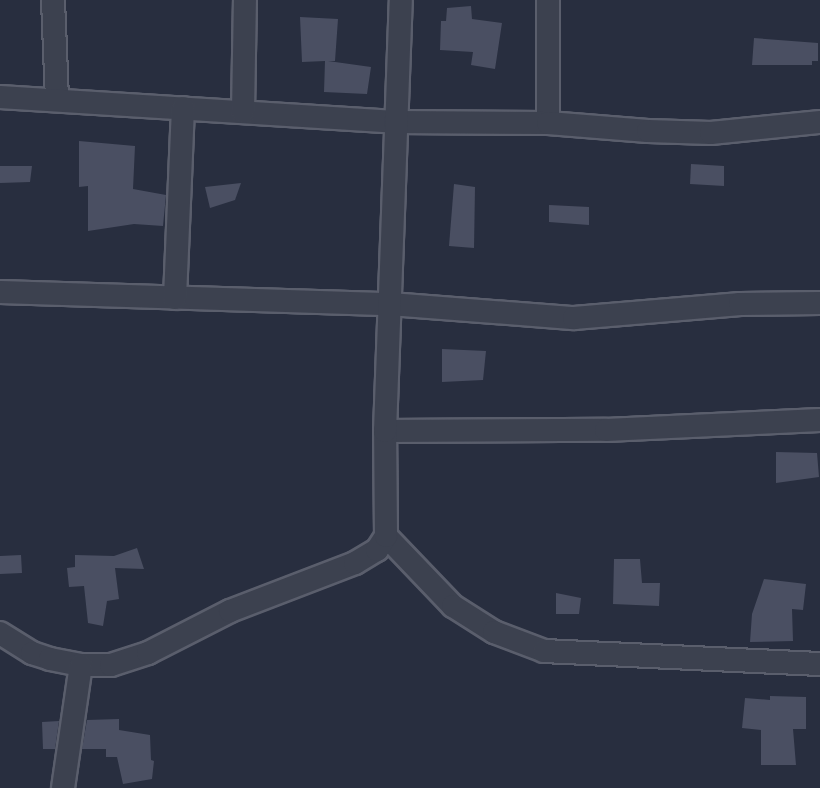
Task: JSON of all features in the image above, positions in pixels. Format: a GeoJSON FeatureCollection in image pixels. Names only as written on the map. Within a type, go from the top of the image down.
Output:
{"type":"FeatureCollection","features":[{"type":"Feature","properties":{"kind":"street"},"geometry":{"type":"LineString","coordinates":[[53,0],[57,100]]}},
{"type":"Feature","properties":{"kind":"street"},"geometry":{"type":"LineString","coordinates":[[243,112],[244,0]]}},
{"type":"Feature","properties":{"kind":"street"},"geometry":{"type":"LineString","coordinates":[[0,633],[32,653],[81,665],[111,665],[148,653],[230,611],[356,563],[377,550],[386,536],[385,431],[394,122],[401,0]]}},
{"type":"Feature","properties":{"kind":"street"},"geometry":{"type":"LineString","coordinates":[[548,0],[548,123]]}},
{"type":"Feature","properties":{"kind":"street"},"geometry":{"type":"LineString","coordinates":[[0,97],[394,122],[548,123],[711,133],[820,122]]}},
{"type":"Feature","properties":{"kind":"street"},"geometry":{"type":"LineString","coordinates":[[175,298],[183,108]]}},
{"type":"Feature","properties":{"kind":"street"},"geometry":{"type":"LineString","coordinates":[[0,292],[390,304],[574,318],[740,303],[820,303]]}},
{"type":"Feature","properties":{"kind":"street"},"geometry":{"type":"LineString","coordinates":[[385,431],[606,430],[820,420]]}},
{"type":"Feature","properties":{"kind":"street"},"geometry":{"type":"LineString","coordinates":[[386,536],[453,606],[494,632],[544,651],[820,664]]}},
{"type":"Feature","properties":{"kind":"street"},"geometry":{"type":"LineString","coordinates":[[63,788],[81,665]]}},
{"type":"Feature","properties":{"kind":"building"},"geometry":{"type":"Polygon","coordinates":[[[471,6],[472,19],[502,23],[495,69],[471,65],[473,52],[440,50],[441,21],[446,21],[447,8],[471,6]]]}},
{"type":"Feature","properties":{"kind":"building"},"geometry":{"type":"Polygon","coordinates":[[[300,17],[338,19],[335,61],[328,61],[371,67],[367,94],[324,92],[325,61],[302,62],[300,17]]]}},
{"type":"Feature","properties":{"kind":"building"},"geometry":{"type":"Polygon","coordinates":[[[754,38],[818,43],[818,61],[812,61],[812,65],[752,65],[754,38]]]}},
{"type":"Feature","properties":{"kind":"building"},"geometry":{"type":"Polygon","coordinates":[[[79,141],[135,146],[133,189],[166,195],[163,226],[134,224],[88,231],[88,186],[79,187],[79,141]]]}},
{"type":"Feature","properties":{"kind":"building"},"geometry":{"type":"Polygon","coordinates":[[[691,164],[724,166],[724,186],[690,184],[691,164]]]}},
{"type":"Feature","properties":{"kind":"building"},"geometry":{"type":"Polygon","coordinates":[[[0,166],[32,166],[30,182],[0,183],[0,166]]]}},
{"type":"Feature","properties":{"kind":"building"},"geometry":{"type":"Polygon","coordinates":[[[241,183],[235,200],[210,208],[205,187],[241,183]]]}},
{"type":"Feature","properties":{"kind":"building"},"geometry":{"type":"Polygon","coordinates":[[[454,184],[475,187],[474,248],[449,246],[454,184]]]}},
{"type":"Feature","properties":{"kind":"building"},"geometry":{"type":"Polygon","coordinates":[[[549,205],[589,207],[589,225],[549,222],[549,205]]]}},
{"type":"Feature","properties":{"kind":"building"},"geometry":{"type":"Polygon","coordinates":[[[442,349],[486,351],[483,380],[442,382],[442,349]]]}},
{"type":"Feature","properties":{"kind":"building"},"geometry":{"type":"Polygon","coordinates":[[[776,452],[817,453],[819,477],[776,483],[776,452]]]}},
{"type":"Feature","properties":{"kind":"building"},"geometry":{"type":"Polygon","coordinates":[[[137,548],[144,569],[115,568],[119,599],[107,601],[103,626],[88,623],[84,586],[69,587],[67,568],[75,567],[75,555],[114,556],[137,548]]]}},
{"type":"Feature","properties":{"kind":"building"},"geometry":{"type":"Polygon","coordinates":[[[21,555],[22,573],[0,574],[0,556],[21,555]]]}},
{"type":"Feature","properties":{"kind":"building"},"geometry":{"type":"Polygon","coordinates":[[[614,559],[640,559],[642,583],[660,583],[659,606],[613,604],[614,559]]]}},
{"type":"Feature","properties":{"kind":"building"},"geometry":{"type":"Polygon","coordinates":[[[764,579],[806,584],[803,610],[792,609],[793,641],[750,642],[752,614],[764,579]]]}},
{"type":"Feature","properties":{"kind":"building"},"geometry":{"type":"Polygon","coordinates":[[[556,593],[581,598],[579,614],[556,614],[556,593]]]}},
{"type":"Feature","properties":{"kind":"building"},"geometry":{"type":"Polygon","coordinates":[[[770,696],[806,697],[806,729],[793,729],[796,765],[761,765],[761,730],[742,728],[745,698],[770,700],[770,696]]]}},
{"type":"Feature","properties":{"kind":"building"},"geometry":{"type":"Polygon","coordinates":[[[119,719],[119,730],[150,735],[151,760],[154,761],[152,779],[123,784],[117,757],[106,757],[106,749],[82,749],[87,720],[119,719]]]}},
{"type":"Feature","properties":{"kind":"building"},"geometry":{"type":"Polygon","coordinates":[[[59,721],[55,749],[43,749],[42,722],[59,721]]]}}]}
